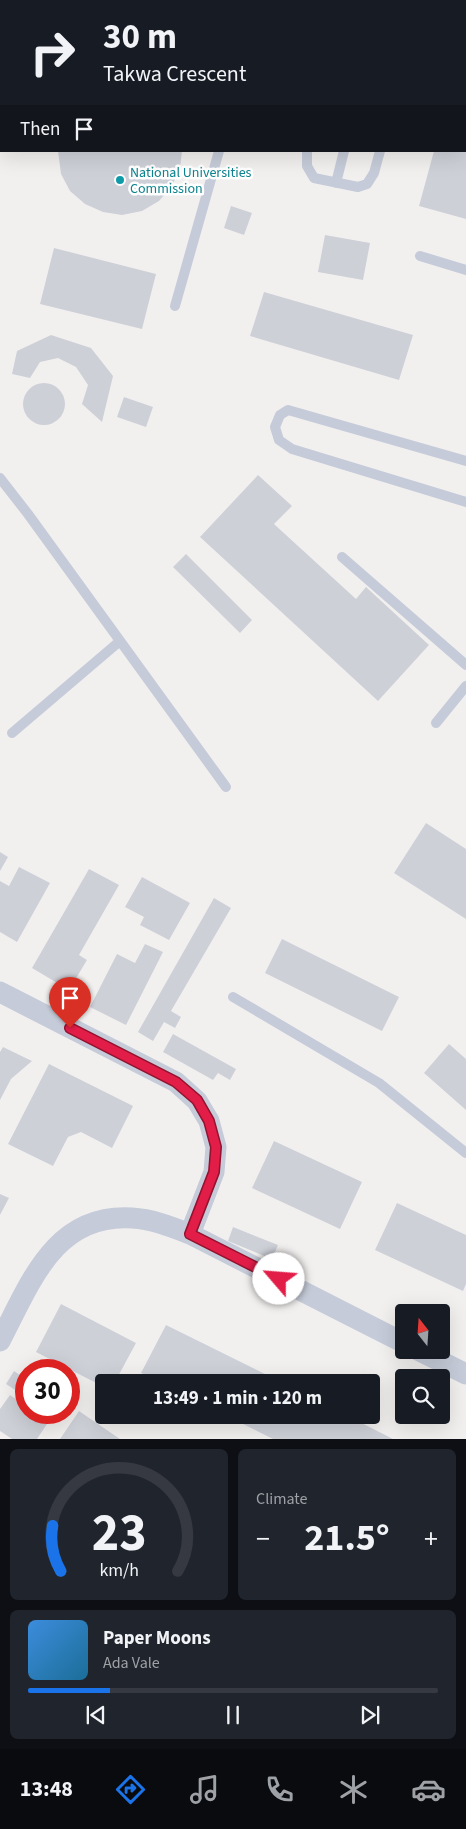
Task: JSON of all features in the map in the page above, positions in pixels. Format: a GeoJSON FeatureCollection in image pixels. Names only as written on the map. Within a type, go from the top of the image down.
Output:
{"type":"FeatureCollection","features":[{"type":"Feature","properties":{"kind":"street"},"geometry":{"type":"LineString","coordinates":[[0,992],[176,1082],[197,1100],[209,1121],[216,1147],[214,1172],[190,1234]]}},
{"type":"Feature","properties":{"kind":"street"},"geometry":{"type":"LineString","coordinates":[[0,1341],[41,1264],[50,1252],[69,1234],[88,1223],[110,1218],[133,1218],[155,1222],[190,1234],[395,1338]]}},
{"type":"Feature","properties":{"kind":"street"},"geometry":{"type":"LineString","coordinates":[[436,1359],[466,1374]]}},
{"type":"Feature","properties":{"kind":"lane"},"geometry":{"type":"LineString","coordinates":[[175,306],[220,152]]}},
{"type":"Feature","properties":{"kind":"lane"},"geometry":{"type":"LineString","coordinates":[[307,152],[307,166],[314,178],[358,187],[367,184],[374,173],[380,152]]}},
{"type":"Feature","properties":{"kind":"lane"},"geometry":{"type":"LineString","coordinates":[[336,183],[344,152]]}},
{"type":"Feature","properties":{"kind":"lane"},"geometry":{"type":"LineString","coordinates":[[420,256],[466,270]]}},
{"type":"Feature","properties":{"kind":"lane"},"geometry":{"type":"LineString","coordinates":[[466,460],[288,410],[280,415],[275,427],[278,440],[292,449],[466,502]]}},
{"type":"Feature","properties":{"kind":"lane"},"geometry":{"type":"LineString","coordinates":[[0,478],[226,787]]}},
{"type":"Feature","properties":{"kind":"lane"},"geometry":{"type":"LineString","coordinates":[[342,557],[466,665]]}},
{"type":"Feature","properties":{"kind":"lane"},"geometry":{"type":"LineString","coordinates":[[12,733],[120,641]]}},
{"type":"Feature","properties":{"kind":"lane"},"geometry":{"type":"LineString","coordinates":[[436,723],[466,686]]}},
{"type":"Feature","properties":{"kind":"lane"},"geometry":{"type":"LineString","coordinates":[[233,997],[379,1083],[466,1153]]}},
{"type":"Feature","properties":{"kind":"building","name":"National Universities Commission"},"geometry":{"type":"Polygon","coordinates":[[[58,152],[182,152],[180,168],[172,186],[159,201],[142,211],[122,215],[103,212],[85,204],[70,191],[61,174],[58,152]]]}},
{"type":"Feature","properties":{"kind":"building"},"geometry":{"type":"Polygon","coordinates":[[[434,152],[466,152],[466,219],[419,206],[434,152]]]}},
{"type":"Feature","properties":{"kind":"building"},"geometry":{"type":"Polygon","coordinates":[[[231,206],[252,213],[244,235],[224,228],[231,206]]]}},
{"type":"Feature","properties":{"kind":"building"},"geometry":{"type":"Polygon","coordinates":[[[325,235],[370,243],[363,280],[318,272],[325,235]]]}},
{"type":"Feature","properties":{"kind":"building"},"geometry":{"type":"Polygon","coordinates":[[[54,248],[156,274],[142,329],[40,304],[54,248]]]}},
{"type":"Feature","properties":{"kind":"building"},"geometry":{"type":"Polygon","coordinates":[[[264,292],[413,335],[399,380],[250,336],[264,292]]]}},
{"type":"Feature","properties":{"kind":"building"},"geometry":{"type":"Polygon","coordinates":[[[51,335],[91,348],[113,376],[102,422],[82,404],[88,385],[76,367],[58,358],[40,362],[30,378],[12,374],[17,351],[51,335]]]}},
{"type":"Feature","properties":{"kind":"building"},"geometry":{"type":"Polygon","coordinates":[[[40,383],[48,383],[59,389],[65,404],[59,419],[48,425],[40,425],[29,419],[23,408],[23,400],[29,389],[40,383]]]}},
{"type":"Feature","properties":{"kind":"building"},"geometry":{"type":"Polygon","coordinates":[[[124,397],[153,407],[146,427],[117,417],[124,397]]]}},
{"type":"Feature","properties":{"kind":"building"},"geometry":{"type":"Polygon","coordinates":[[[258,475],[292,506],[274,524],[356,599],[366,587],[429,645],[378,701],[200,537],[258,475]]]}},
{"type":"Feature","properties":{"kind":"building"},"geometry":{"type":"Polygon","coordinates":[[[186,554],[252,620],[240,633],[173,567],[186,554]]]}},
{"type":"Feature","properties":{"kind":"building"},"geometry":{"type":"Polygon","coordinates":[[[426,823],[466,849],[466,919],[394,873],[426,823]]]}},
{"type":"Feature","properties":{"kind":"building"},"geometry":{"type":"Polygon","coordinates":[[[0,852],[8,857],[0,871],[0,852]]]}},
{"type":"Feature","properties":{"kind":"building"},"geometry":{"type":"Polygon","coordinates":[[[19,867],[50,883],[17,942],[0,932],[0,881],[9,886],[19,867]]]}},
{"type":"Feature","properties":{"kind":"building"},"geometry":{"type":"Polygon","coordinates":[[[89,869],[119,885],[79,955],[87,960],[69,990],[32,968],[89,869]]]}},
{"type":"Feature","properties":{"kind":"building"},"geometry":{"type":"Polygon","coordinates":[[[142,877],[190,903],[169,940],[140,925],[144,917],[125,907],[142,877]]]}},
{"type":"Feature","properties":{"kind":"building"},"geometry":{"type":"Polygon","coordinates":[[[214,898],[231,908],[171,1011],[181,1017],[175,1028],[164,1022],[153,1041],[138,1032],[214,898]]]}},
{"type":"Feature","properties":{"kind":"building"},"geometry":{"type":"Polygon","coordinates":[[[282,939],[399,997],[382,1031],[265,973],[282,939]]]}},
{"type":"Feature","properties":{"kind":"building"},"geometry":{"type":"Polygon","coordinates":[[[145,944],[163,952],[126,1025],[90,1007],[117,954],[135,963],[145,944]]]}},
{"type":"Feature","properties":{"kind":"building"},"geometry":{"type":"Polygon","coordinates":[[[173,1034],[236,1069],[230,1080],[218,1073],[213,1080],[163,1052],[173,1034]]]}},
{"type":"Feature","properties":{"kind":"building"},"geometry":{"type":"Polygon","coordinates":[[[449,1044],[466,1059],[466,1110],[424,1073],[449,1044]]]}},
{"type":"Feature","properties":{"kind":"building"},"geometry":{"type":"Polygon","coordinates":[[[3,1047],[32,1061],[11,1079],[0,1100],[0,1052],[3,1047]]]}},
{"type":"Feature","properties":{"kind":"building"},"geometry":{"type":"Polygon","coordinates":[[[49,1064],[133,1106],[112,1148],[81,1132],[68,1137],[53,1166],[8,1144],[49,1064]]]}},
{"type":"Feature","properties":{"kind":"building"},"geometry":{"type":"Polygon","coordinates":[[[274,1141],[362,1182],[340,1229],[252,1188],[274,1141]]]}},
{"type":"Feature","properties":{"kind":"building"},"geometry":{"type":"Polygon","coordinates":[[[0,1194],[9,1198],[0,1215],[0,1194]]]}},
{"type":"Feature","properties":{"kind":"building"},"geometry":{"type":"Polygon","coordinates":[[[397,1203],[466,1235],[466,1284],[463,1291],[375,1250],[397,1203]]]}},
{"type":"Feature","properties":{"kind":"building"},"geometry":{"type":"Polygon","coordinates":[[[233,1227],[278,1245],[272,1259],[228,1241],[233,1227]]]}},
{"type":"Feature","properties":{"kind":"building"},"geometry":{"type":"Polygon","coordinates":[[[61,1304],[136,1343],[119,1374],[95,1374],[95,1382],[80,1375],[80,1359],[50,1359],[36,1352],[61,1304]]]}},
{"type":"Feature","properties":{"kind":"building"},"geometry":{"type":"Polygon","coordinates":[[[166,1325],[265,1374],[143,1374],[141,1373],[166,1325]]]}},
{"type":"Feature","properties":{"kind":"building"},"geometry":{"type":"Polygon","coordinates":[[[14,1371],[15,1372],[15,1390],[6,1384],[14,1371]]]}},
{"type":"Feature","properties":{"kind":"building"},"geometry":{"type":"Polygon","coordinates":[[[10,1395],[15,1398],[15,1424],[47,1424],[37,1439],[12,1439],[0,1431],[0,1409],[10,1395]]]}},
{"type":"Feature","properties":{"kind":"building"},"geometry":{"type":"Polygon","coordinates":[[[80,1412],[95,1422],[95,1424],[98,1424],[120,1439],[60,1439],[70,1424],[80,1424],[80,1412]]]}},
{"type":"Feature","properties":{"kind":"building"},"geometry":{"type":"Polygon","coordinates":[[[243,1424],[364,1424],[393,1439],[273,1439],[243,1424]]]}},
{"type":"Feature","properties":{"kind":"place","name":"National Universities Commission"},"geometry":{"type":"Point","coordinates":[120,180]}},
{"type":"Feature","properties":{"kind":"route"},"geometry":{"type":"LineString","coordinates":[[70,1028],[176,1082],[197,1100],[209,1121],[216,1147],[214,1172],[190,1234],[279,1279]]}}]}
